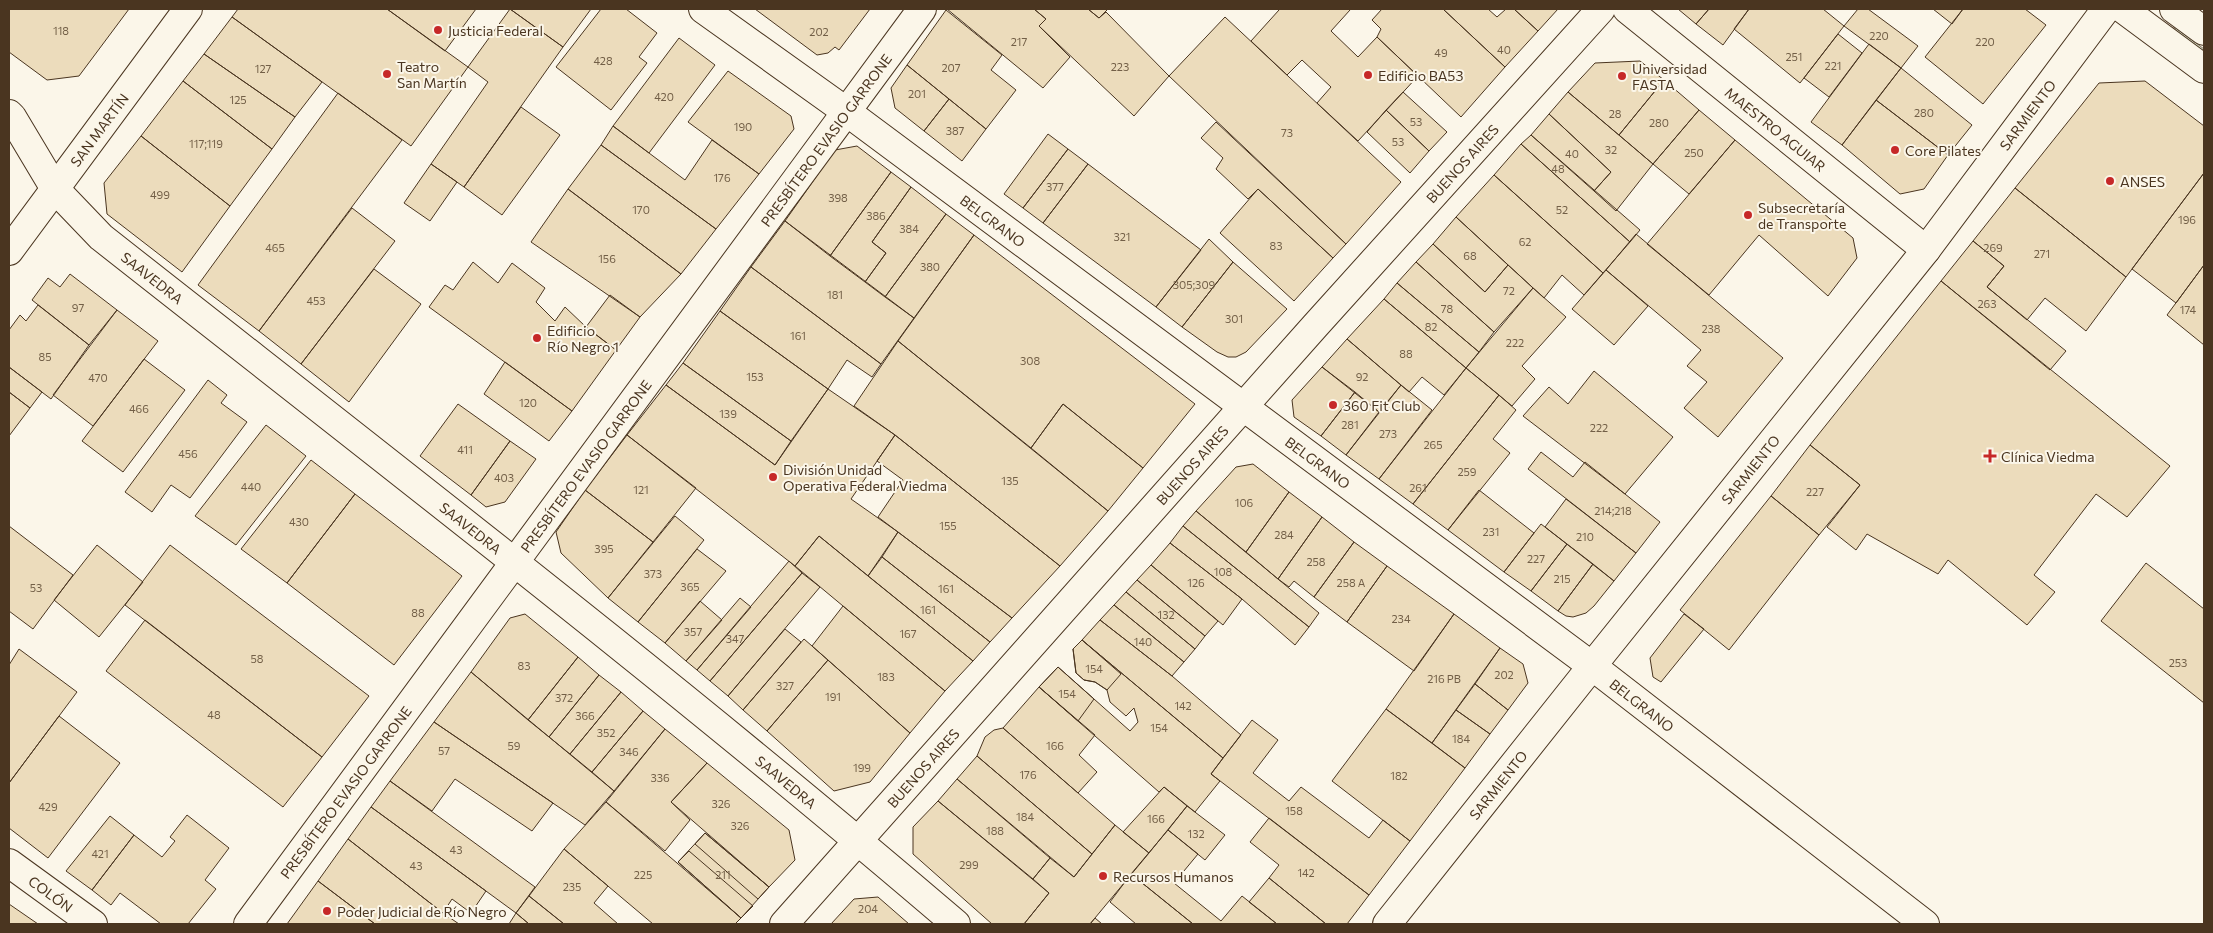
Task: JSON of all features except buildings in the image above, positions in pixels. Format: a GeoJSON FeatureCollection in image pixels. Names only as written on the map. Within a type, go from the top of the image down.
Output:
{"type":"FeatureCollection","features":[{"type":"Feature","properties":{"kind":"street","name":"SAN MARTÍN"},"geometry":{"type":"LineString","coordinates":[[9,251],[188,9]]}},
{"type":"Feature","properties":{"kind":"street","name":"BELGRANO"},"geometry":{"type":"LineString","coordinates":[[703,9],[847,112],[1592,666],[1925,924]]}},
{"type":"Feature","properties":{"kind":"street","name":"PRESBÍTERO EVASIO GARRONE"},"geometry":{"type":"LineString","coordinates":[[248,924],[922,9]]}},
{"type":"Feature","properties":{"kind":"street","name":"BUENOS AIRES"},"geometry":{"type":"LineString","coordinates":[[784,924],[1244,409],[1315,326],[1602,9]]}},
{"type":"Feature","properties":{"kind":"street","name":"MAESTRO AGUIAR"},"geometry":{"type":"LineString","coordinates":[[1627,9],[1926,250]]}},
{"type":"Feature","properties":{"kind":"street","name":"SARMIENTO"},"geometry":{"type":"LineString","coordinates":[[1387,924],[1926,250],[2106,9]]}},
{"type":"Feature","properties":{"kind":"street"},"geometry":{"type":"LineString","coordinates":[[2122,9],[2204,70]]}},
{"type":"Feature","properties":{"kind":"street"},"geometry":{"type":"LineString","coordinates":[[2174,9],[2204,31]]}},
{"type":"Feature","properties":{"kind":"street","name":"SAAVEDRA"},"geometry":{"type":"LineString","coordinates":[[9,114],[12,116],[55,189],[100,237],[515,562],[860,841],[956,924]]}},
{"type":"Feature","properties":{"kind":"street","name":"COLÓN"},"geometry":{"type":"LineString","coordinates":[[9,863],[93,924]]}},
{"type":"Feature","properties":{"kind":"green space"},"geometry":{"type":"Polygon","coordinates":[[[2176,28],[2204,49],[2204,57],[2170,30],[2176,28]]]}},
{"type":"Feature","properties":{"kind":"place","name":"Justicia Federal"},"geometry":{"type":"Point","coordinates":[438,30]}},
{"type":"Feature","properties":{"kind":"place","name":"Teatro San Martín"},"geometry":{"type":"Point","coordinates":[387,74]}},
{"type":"Feature","properties":{"kind":"place","name":"Edificio BA53"},"geometry":{"type":"Point","coordinates":[1368,75]}},
{"type":"Feature","properties":{"kind":"place","name":"Universidad FASTA"},"geometry":{"type":"Point","coordinates":[1622,76]}},
{"type":"Feature","properties":{"kind":"place","name":"Core Pilates"},"geometry":{"type":"Point","coordinates":[1895,150]}},
{"type":"Feature","properties":{"kind":"place","name":"ANSES"},"geometry":{"type":"Point","coordinates":[2110,181]}},
{"type":"Feature","properties":{"kind":"place","name":"Subsecretaría de Transporte"},"geometry":{"type":"Point","coordinates":[1748,215]}},
{"type":"Feature","properties":{"kind":"place","name":"Edificio Río Negro 1"},"geometry":{"type":"Point","coordinates":[537,338]}},
{"type":"Feature","properties":{"kind":"place","name":"360 Fit Club"},"geometry":{"type":"Point","coordinates":[1333,405]}},
{"type":"Feature","properties":{"kind":"place","name":"Clínica Viedma"},"geometry":{"type":"Point","coordinates":[1990,456]}},
{"type":"Feature","properties":{"kind":"place","name":"División Unidad Operativa Federal Viedma"},"geometry":{"type":"Point","coordinates":[773,477]}},
{"type":"Feature","properties":{"kind":"place","name":"Recursos Humanos"},"geometry":{"type":"Point","coordinates":[1103,876]}},
{"type":"Feature","properties":{"kind":"place","name":"Poder Judicial de Río Negro"},"geometry":{"type":"Point","coordinates":[327,911]}}]}
